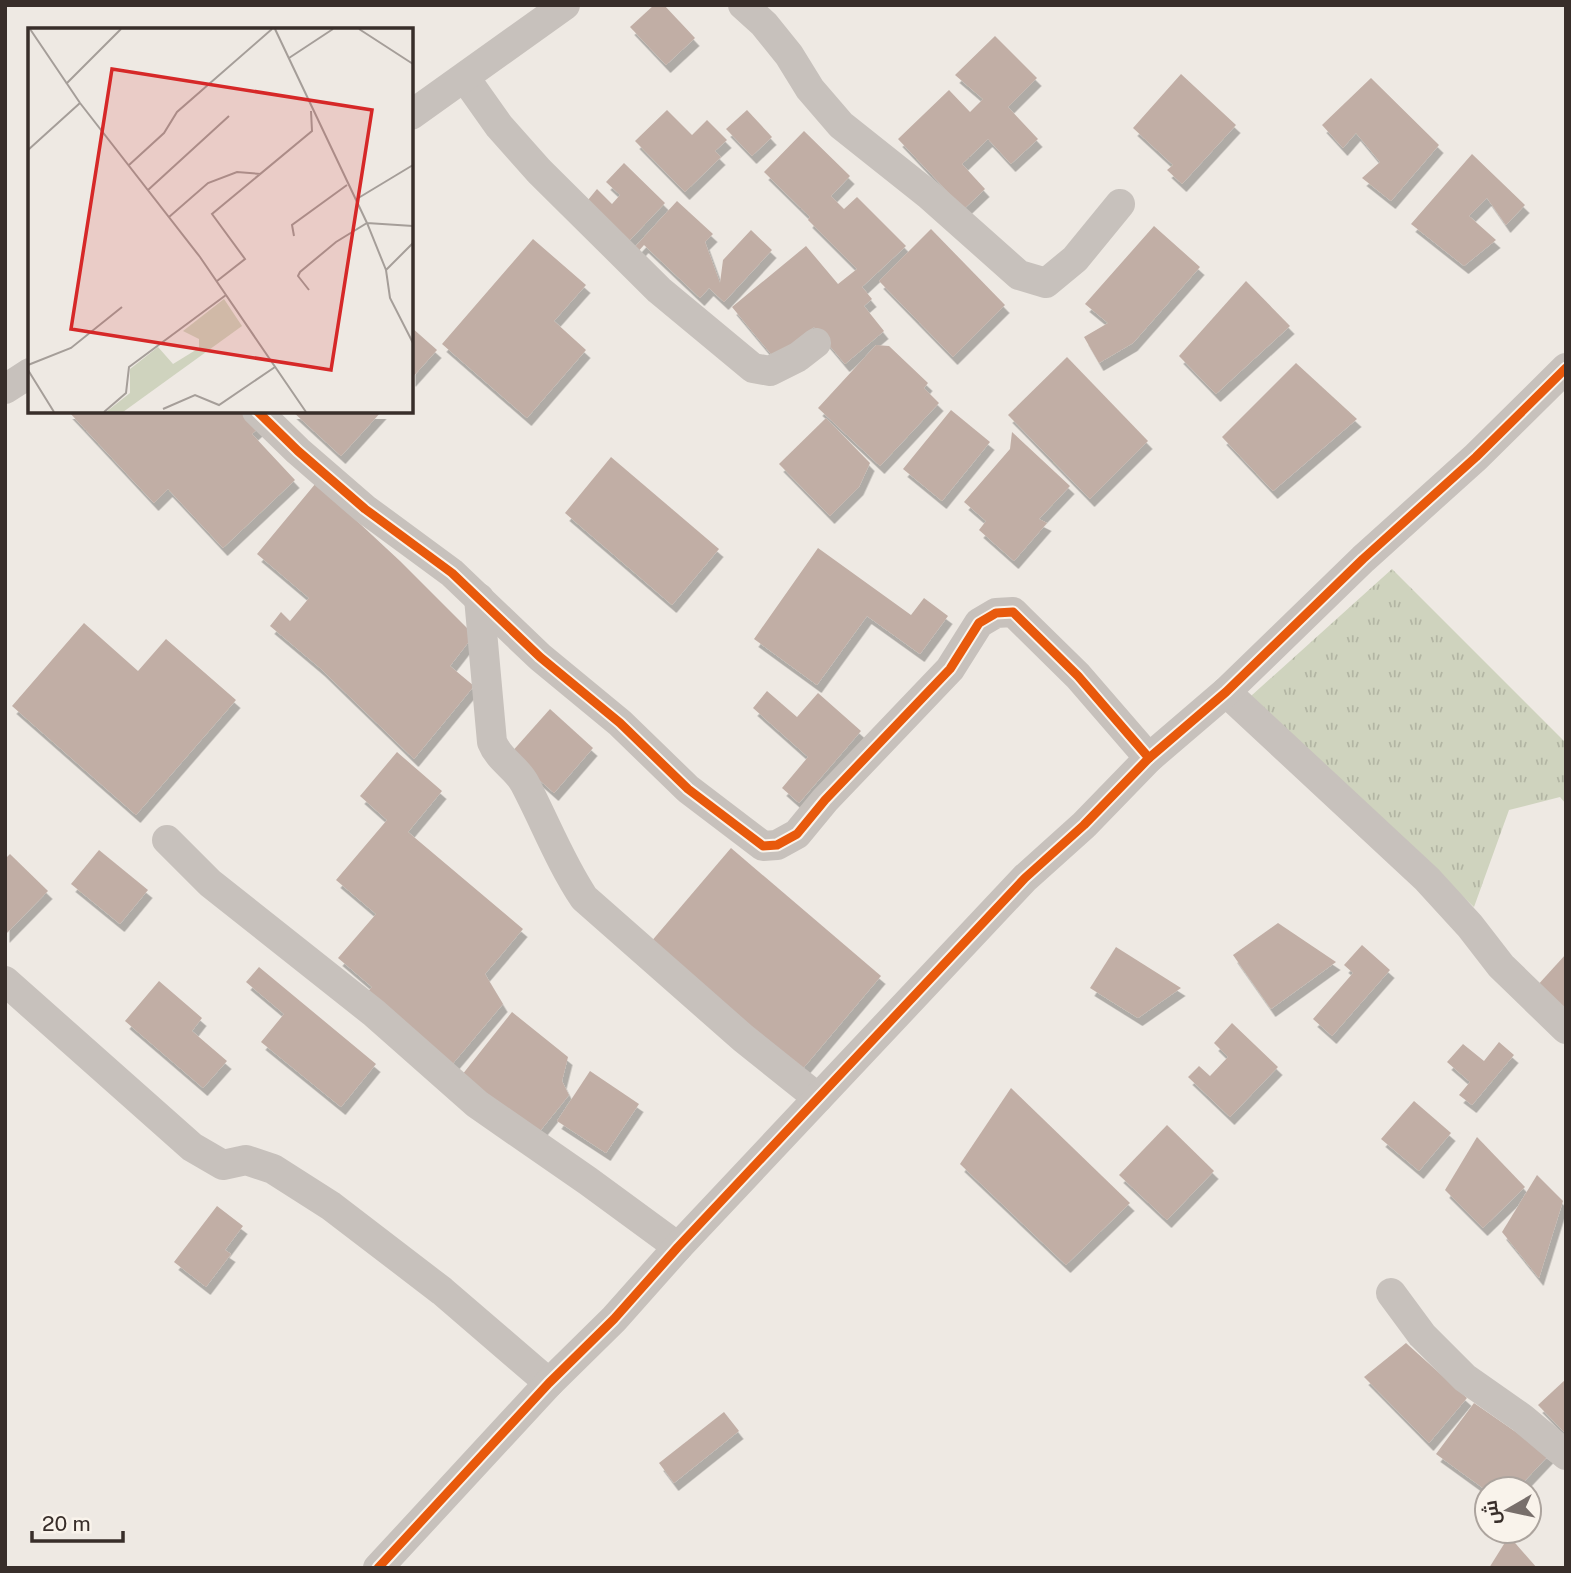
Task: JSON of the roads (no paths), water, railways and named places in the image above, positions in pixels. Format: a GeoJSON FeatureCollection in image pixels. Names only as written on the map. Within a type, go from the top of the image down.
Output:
{"type":"FeatureCollection","features":[{"type":"Feature","properties":{"kind":"street"},"geometry":{"type":"LineString","coordinates":[[743,5],[764,24],[789,55],[810,89],[841,125],[929,195],[1018,275],[1046,283],[1075,259],[1120,204]]}},
{"type":"Feature","properties":{"kind":"street"},"geometry":{"type":"LineString","coordinates":[[413,114],[465,78],[547,10]]}},
{"type":"Feature","properties":{"kind":"street"},"geometry":{"type":"LineString","coordinates":[[465,78],[499,126],[539,171],[659,290],[753,368],[770,371],[816,343]]}},
{"type":"Feature","properties":{"kind":"street"},"geometry":{"type":"LineString","coordinates":[[378,1568],[549,1382],[614,1319],[678,1247],[1025,877],[1084,825],[1149,758],[1226,692],[1363,559],[1476,457],[1566,368]]}},
{"type":"Feature","properties":{"kind":"street"},"geometry":{"type":"LineString","coordinates":[[5,389],[28,374]]}},
{"type":"Feature","properties":{"kind":"street"},"geometry":{"type":"LineString","coordinates":[[259,413],[365,509],[452,573],[540,657],[620,723],[688,789],[763,846],[777,845],[797,834],[825,800],[950,669],[979,623],[996,613],[1013,611],[1078,676],[1149,758]]}},
{"type":"Feature","properties":{"kind":"street"},"geometry":{"type":"LineString","coordinates":[[479,598],[492,742],[496,754],[524,781],[568,874],[584,898],[743,1038],[818,1098]]}},
{"type":"Feature","properties":{"kind":"street"},"geometry":{"type":"LineString","coordinates":[[1226,692],[1427,879],[1471,926],[1501,967],[1566,1029]]}},
{"type":"Feature","properties":{"kind":"street"},"geometry":{"type":"LineString","coordinates":[[167,840],[210,883],[374,1013],[477,1104],[678,1247]]}},
{"type":"Feature","properties":{"kind":"street"},"geometry":{"type":"LineString","coordinates":[[5,981],[192,1147],[223,1165],[246,1160],[273,1169],[331,1206],[442,1291],[549,1382]]}},
{"type":"Feature","properties":{"kind":"street"},"geometry":{"type":"LineString","coordinates":[[1391,1293],[1422,1335],[1465,1378],[1522,1418],[1566,1455]]}}]}
